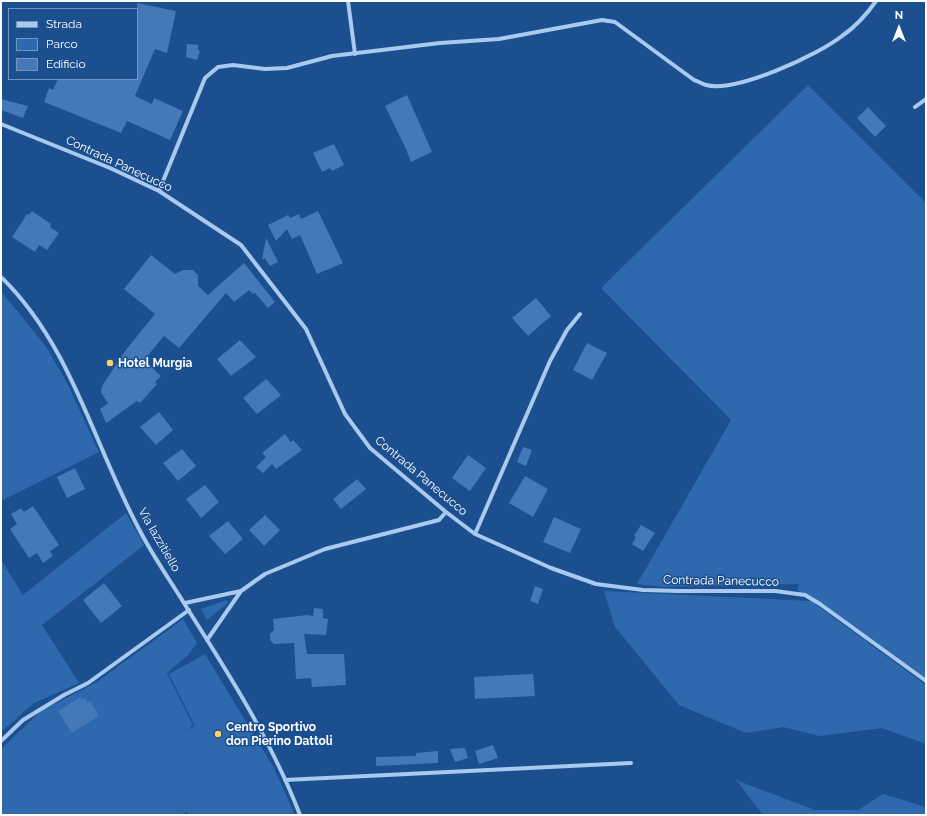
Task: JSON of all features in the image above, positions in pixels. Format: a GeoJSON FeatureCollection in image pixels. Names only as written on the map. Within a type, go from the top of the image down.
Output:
{"type":"FeatureCollection","features":[{"type":"Feature","properties":{"kind":"street"},"geometry":{"type":"LineString","coordinates":[[348,1],[355,54]]}},
{"type":"Feature","properties":{"kind":"street"},"geometry":{"type":"LineString","coordinates":[[159,191],[205,78],[218,67],[233,65],[264,69],[287,68],[332,56],[440,43],[499,39],[602,20],[615,22],[694,80],[706,85],[723,85],[763,76],[810,57],[842,36],[868,11],[876,1]]}},
{"type":"Feature","properties":{"kind":"street"},"geometry":{"type":"LineString","coordinates":[[915,107],[926,99]]}},
{"type":"Feature","properties":{"kind":"street","name":"Contrada Panecucco"},"geometry":{"type":"LineString","coordinates":[[1,124],[110,168],[159,191],[241,245],[306,330],[345,414],[370,448],[446,512],[475,534],[539,563],[596,584],[643,590],[721,592],[759,590],[805,595],[820,604],[926,681]]}},
{"type":"Feature","properties":{"kind":"street","name":"Via Iazzitiello"},"geometry":{"type":"LineString","coordinates":[[1,277],[40,323],[63,361],[140,531],[207,640],[256,725],[285,780],[300,815]]}},
{"type":"Feature","properties":{"kind":"street"},"geometry":{"type":"LineString","coordinates":[[475,534],[550,361],[567,330],[580,314]]}},
{"type":"Feature","properties":{"kind":"street"},"geometry":{"type":"LineString","coordinates":[[207,640],[241,591],[265,574],[325,549],[439,520],[446,512]]}},
{"type":"Feature","properties":{"kind":"street"},"geometry":{"type":"LineString","coordinates":[[184,603],[241,591]]}},
{"type":"Feature","properties":{"kind":"street"},"geometry":{"type":"LineString","coordinates":[[1,742],[23,720],[64,695],[88,683],[189,610]]}},
{"type":"Feature","properties":{"kind":"street"},"geometry":{"type":"LineString","coordinates":[[285,780],[631,763]]}},
{"type":"Feature","properties":{"kind":"green space"},"geometry":{"type":"Polygon","coordinates":[[[808,85],[926,203],[926,681],[797,590],[799,584],[665,587],[637,584],[731,420],[601,288],[808,85]]]}},
{"type":"Feature","properties":{"kind":"green space"},"geometry":{"type":"Polygon","coordinates":[[[1,291],[47,348],[67,383],[99,452],[1,501],[1,291]]]}},
{"type":"Feature","properties":{"kind":"green space"},"geometry":{"type":"Polygon","coordinates":[[[126,513],[144,545],[42,625],[79,683],[34,703],[1,732],[1,560],[23,595],[126,513]]]}},
{"type":"Feature","properties":{"kind":"green space"},"geometry":{"type":"Polygon","coordinates":[[[604,591],[811,601],[926,685],[926,744],[882,728],[819,736],[783,727],[746,733],[679,705],[615,627],[604,591]]]}},
{"type":"Feature","properties":{"kind":"green space"},"geometry":{"type":"Polygon","coordinates":[[[226,600],[228,603],[207,620],[201,609],[226,600]]]}},
{"type":"Feature","properties":{"kind":"green space"},"geometry":{"type":"Polygon","coordinates":[[[183,619],[197,643],[188,655],[167,673],[193,725],[187,730],[195,726],[169,674],[205,654],[274,768],[295,815],[189,815],[187,812],[181,815],[1,815],[1,749],[41,711],[97,682],[183,619]]]}},
{"type":"Feature","properties":{"kind":"green space"},"geometry":{"type":"Polygon","coordinates":[[[736,780],[815,810],[858,810],[883,794],[926,807],[926,815],[763,815],[736,780]]]}},
{"type":"Feature","properties":{"kind":"building"},"geometry":{"type":"Polygon","coordinates":[[[137,3],[176,11],[167,53],[155,49],[135,96],[152,104],[154,98],[183,111],[170,140],[127,121],[121,133],[44,102],[49,88],[53,90],[58,80],[138,80],[137,3]]]}},
{"type":"Feature","properties":{"kind":"building"},"geometry":{"type":"Polygon","coordinates":[[[187,44],[198,45],[198,50],[200,51],[197,60],[186,57],[187,44]]]}},
{"type":"Feature","properties":{"kind":"building"},"geometry":{"type":"Polygon","coordinates":[[[407,95],[432,152],[411,162],[385,106],[407,95]]]}},
{"type":"Feature","properties":{"kind":"building"},"geometry":{"type":"Polygon","coordinates":[[[1,99],[28,106],[23,118],[1,110],[1,99]]]}},
{"type":"Feature","properties":{"kind":"building"},"geometry":{"type":"Polygon","coordinates":[[[868,107],[886,126],[875,137],[857,118],[868,107]]]}},
{"type":"Feature","properties":{"kind":"building"},"geometry":{"type":"Polygon","coordinates":[[[334,144],[344,165],[332,171],[330,168],[322,172],[313,153],[334,144]]]}},
{"type":"Feature","properties":{"kind":"building"},"geometry":{"type":"Polygon","coordinates":[[[32,211],[51,224],[50,227],[59,233],[47,250],[39,245],[35,252],[12,237],[27,214],[29,215],[32,211]]]}},
{"type":"Feature","properties":{"kind":"building"},"geometry":{"type":"Polygon","coordinates":[[[318,211],[343,263],[317,274],[300,235],[292,239],[287,229],[276,241],[268,225],[288,215],[290,218],[299,214],[301,219],[318,211]]]}},
{"type":"Feature","properties":{"kind":"building"},"geometry":{"type":"Polygon","coordinates":[[[266,238],[278,262],[270,266],[265,258],[262,260],[266,238]]]}},
{"type":"Feature","properties":{"kind":"building"},"geometry":{"type":"Polygon","coordinates":[[[151,255],[175,274],[183,270],[193,270],[198,275],[198,286],[208,295],[244,263],[275,302],[268,308],[255,293],[253,294],[249,290],[234,302],[226,293],[179,348],[164,336],[144,360],[161,376],[155,382],[157,384],[140,403],[137,401],[106,423],[100,409],[108,403],[101,393],[102,386],[125,351],[155,314],[124,289],[151,255]]]}},
{"type":"Feature","properties":{"kind":"building"},"geometry":{"type":"Polygon","coordinates":[[[536,298],[551,316],[528,336],[512,318],[536,298]]]}},
{"type":"Feature","properties":{"kind":"building"},"geometry":{"type":"Polygon","coordinates":[[[240,340],[256,357],[231,376],[217,359],[240,340]]]}},
{"type":"Feature","properties":{"kind":"building"},"geometry":{"type":"Polygon","coordinates":[[[587,343],[607,353],[592,380],[573,370],[587,343]]]}},
{"type":"Feature","properties":{"kind":"building"},"geometry":{"type":"Polygon","coordinates":[[[266,379],[281,395],[257,414],[243,398],[266,379]]]}},
{"type":"Feature","properties":{"kind":"building"},"geometry":{"type":"Polygon","coordinates":[[[159,412],[173,430],[156,445],[140,427],[159,412]]]}},
{"type":"Feature","properties":{"kind":"building"},"geometry":{"type":"Polygon","coordinates":[[[285,434],[291,442],[293,440],[302,450],[276,469],[272,464],[263,473],[256,467],[266,457],[262,453],[285,434]]]}},
{"type":"Feature","properties":{"kind":"building"},"geometry":{"type":"Polygon","coordinates":[[[523,447],[532,450],[526,466],[517,462],[523,447]]]}},
{"type":"Feature","properties":{"kind":"building"},"geometry":{"type":"Polygon","coordinates":[[[182,449],[196,466],[178,481],[163,463],[182,449]]]}},
{"type":"Feature","properties":{"kind":"building"},"geometry":{"type":"Polygon","coordinates":[[[468,455],[486,468],[470,491],[452,478],[468,455]]]}},
{"type":"Feature","properties":{"kind":"building"},"geometry":{"type":"Polygon","coordinates":[[[75,468],[85,489],[67,498],[57,477],[75,468]]]}},
{"type":"Feature","properties":{"kind":"building"},"geometry":{"type":"Polygon","coordinates":[[[525,476],[548,489],[533,517],[509,503],[525,476]]]}},
{"type":"Feature","properties":{"kind":"building"},"geometry":{"type":"Polygon","coordinates":[[[357,479],[366,489],[341,509],[333,499],[357,479]]]}},
{"type":"Feature","properties":{"kind":"building"},"geometry":{"type":"Polygon","coordinates":[[[205,485],[219,502],[201,518],[186,499],[205,485]]]}},
{"type":"Feature","properties":{"kind":"building"},"geometry":{"type":"Polygon","coordinates":[[[33,506],[59,545],[50,551],[53,556],[43,563],[37,553],[29,558],[10,529],[17,524],[11,514],[21,508],[24,512],[33,506]]]}},
{"type":"Feature","properties":{"kind":"building"},"geometry":{"type":"Polygon","coordinates":[[[265,515],[280,530],[264,546],[249,530],[265,515]]]}},
{"type":"Feature","properties":{"kind":"building"},"geometry":{"type":"Polygon","coordinates":[[[554,517],[581,529],[570,553],[543,542],[554,517]]]}},
{"type":"Feature","properties":{"kind":"building"},"geometry":{"type":"Polygon","coordinates":[[[228,521],[243,539],[225,554],[209,536],[228,521]]]}},
{"type":"Feature","properties":{"kind":"building"},"geometry":{"type":"Polygon","coordinates":[[[641,525],[655,533],[643,551],[632,544],[636,537],[634,536],[641,525]]]}},
{"type":"Feature","properties":{"kind":"building"},"geometry":{"type":"Polygon","coordinates":[[[104,583],[122,606],[101,623],[83,600],[104,583]]]}},
{"type":"Feature","properties":{"kind":"building"},"geometry":{"type":"Polygon","coordinates":[[[535,586],[543,589],[538,604],[530,601],[535,586]]]}},
{"type":"Feature","properties":{"kind":"building"},"geometry":{"type":"Polygon","coordinates":[[[314,608],[323,609],[323,618],[328,619],[326,635],[304,634],[307,654],[344,654],[346,685],[312,687],[311,678],[296,679],[294,643],[274,644],[270,640],[270,634],[274,630],[273,619],[307,615],[313,616],[314,608]]]}},
{"type":"Feature","properties":{"kind":"building"},"geometry":{"type":"Polygon","coordinates":[[[533,674],[535,696],[475,699],[474,677],[533,674]]]}},
{"type":"Feature","properties":{"kind":"building"},"geometry":{"type":"Polygon","coordinates":[[[80,697],[82,700],[85,698],[87,703],[90,701],[99,716],[72,733],[58,711],[80,697]]]}},
{"type":"Feature","properties":{"kind":"building"},"geometry":{"type":"Polygon","coordinates":[[[493,745],[498,758],[479,764],[475,751],[493,745]]]}},
{"type":"Feature","properties":{"kind":"building"},"geometry":{"type":"Polygon","coordinates":[[[465,748],[468,758],[455,762],[450,749],[465,748]]]}},
{"type":"Feature","properties":{"kind":"building"},"geometry":{"type":"Polygon","coordinates":[[[438,751],[438,763],[376,766],[376,757],[416,756],[416,753],[438,751]]]}},
{"type":"Feature","properties":{"kind":"place","name":"Hotel Murgia"},"geometry":{"type":"Point","coordinates":[110,363]}},
{"type":"Feature","properties":{"kind":"place","name":"Centro Sportivo don Pierino Dattoli"},"geometry":{"type":"Point","coordinates":[218,734]}}]}
